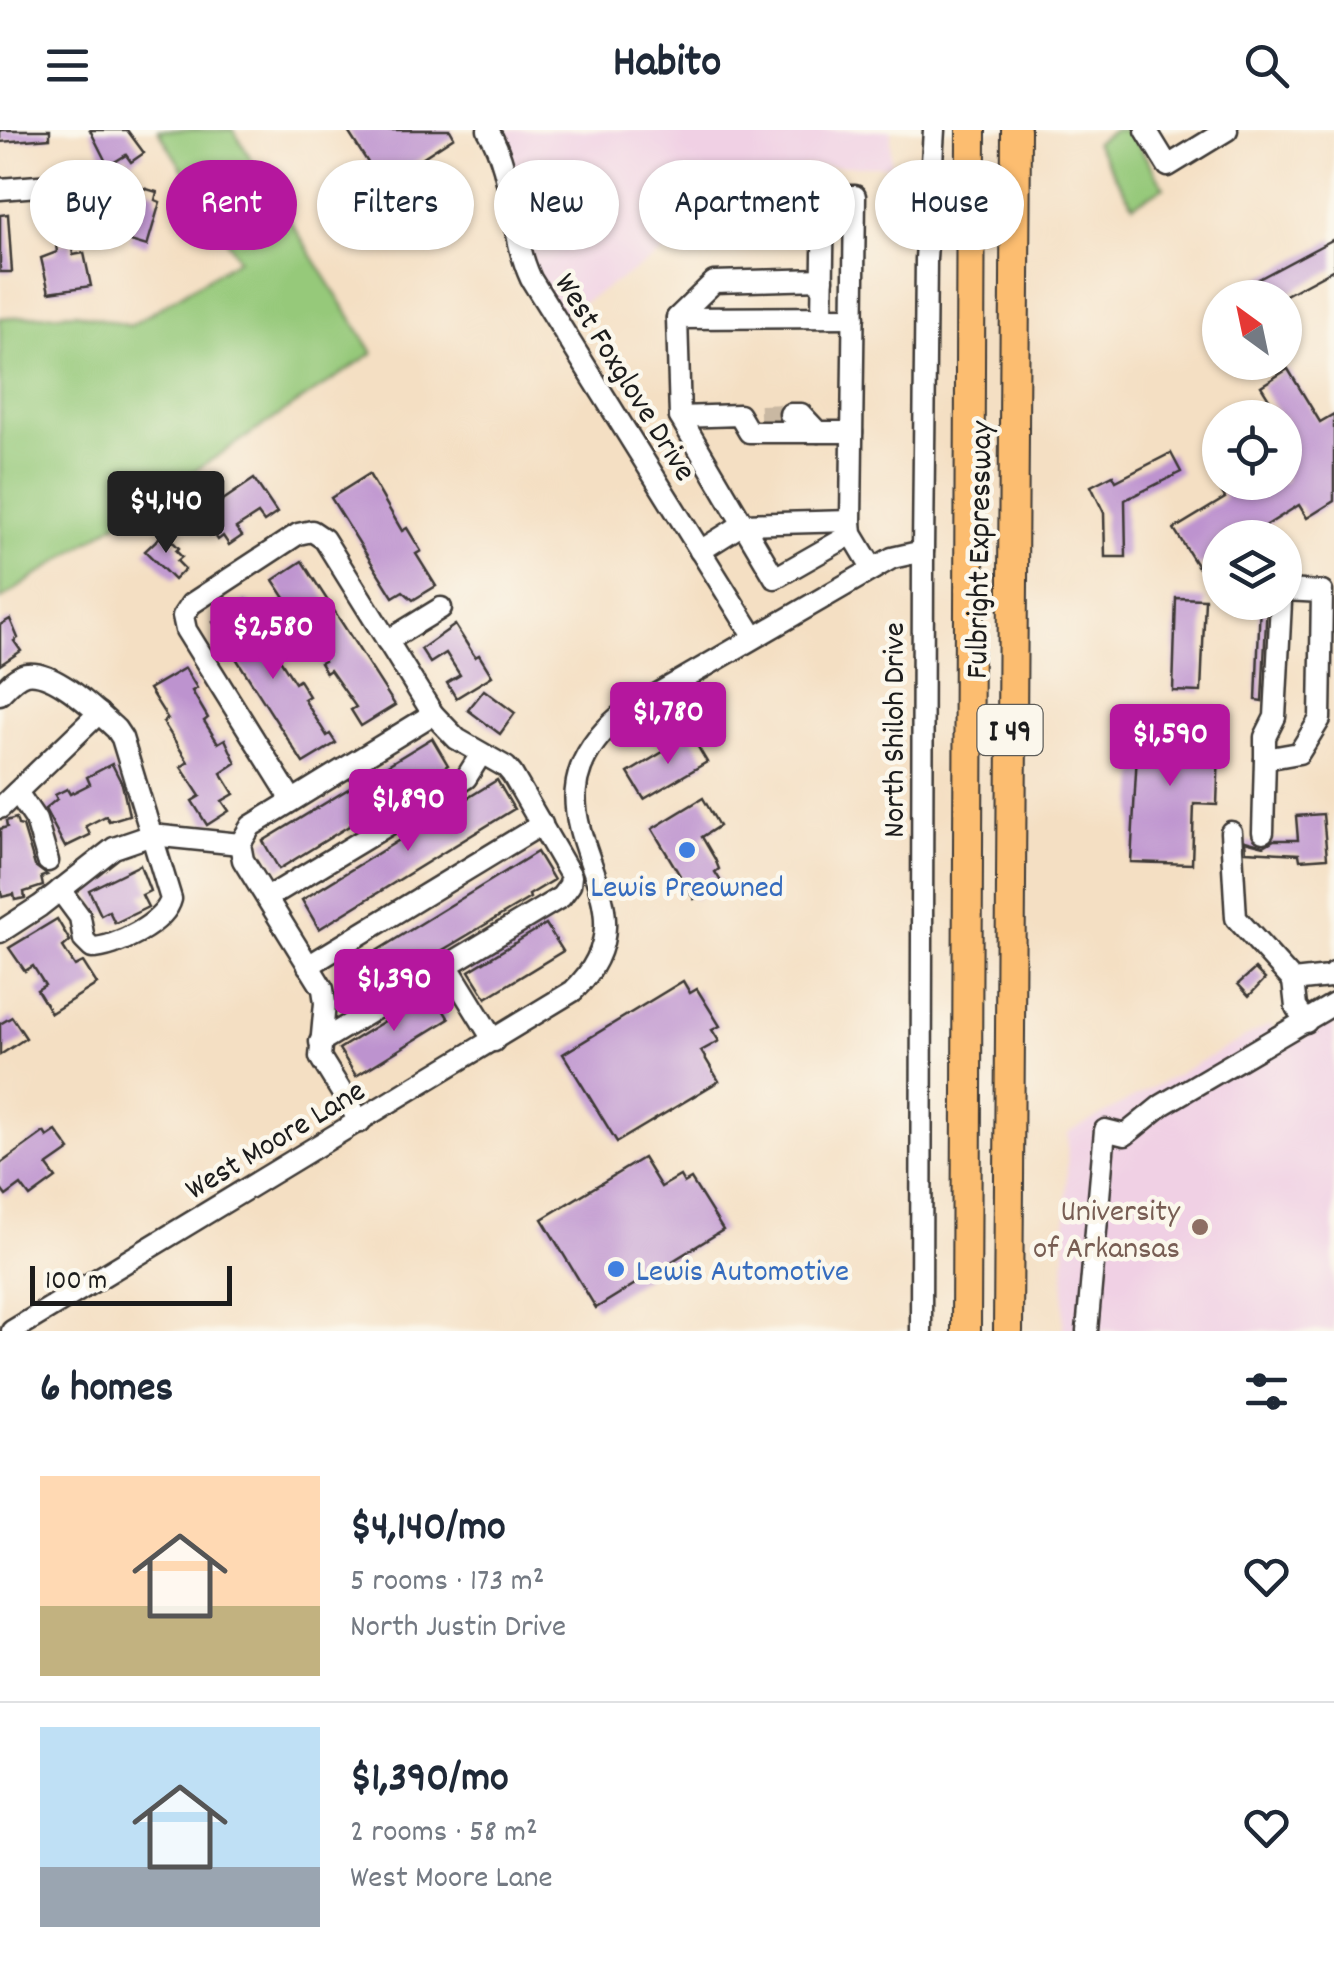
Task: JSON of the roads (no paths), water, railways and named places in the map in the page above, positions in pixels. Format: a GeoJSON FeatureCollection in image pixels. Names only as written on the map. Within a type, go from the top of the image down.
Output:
{"type":"FeatureCollection","features":[{"type":"Feature","properties":{"kind":"highway","name":"Fulbright Expressway"},"geometry":{"type":"LineString","coordinates":[[966,1331],[971,130]]}},
{"type":"Feature","properties":{"kind":"highway","name":"Fulbright Expressway"},"geometry":{"type":"LineString","coordinates":[[1008,1331],[1016,130]]}},
{"type":"Feature","properties":{"kind":"street","name":"West Foxglove Drive"},"geometry":{"type":"LineString","coordinates":[[488,130],[504,166],[516,240],[531,279],[754,637]]}},
{"type":"Feature","properties":{"kind":"street","name":"North Shiloh Drive"},"geometry":{"type":"LineString","coordinates":[[921,1331],[922,551],[926,259],[934,130]]}},
{"type":"Feature","properties":{"kind":"street"},"geometry":{"type":"LineString","coordinates":[[1146,130],[1168,166],[1226,130]]}},
{"type":"Feature","properties":{"kind":"street"},"geometry":{"type":"LineString","coordinates":[[0,189],[30,187]]}},
{"type":"Feature","properties":{"kind":"street"},"geometry":{"type":"LineString","coordinates":[[822,316],[824,196],[855,196],[852,527],[872,569]]}},
{"type":"Feature","properties":{"kind":"street"},"geometry":{"type":"LineString","coordinates":[[822,279],[714,282],[677,318],[680,417],[775,578],[852,527]]}},
{"type":"Feature","properties":{"kind":"street"},"geometry":{"type":"LineString","coordinates":[[677,318],[854,316]]}},
{"type":"Feature","properties":{"kind":"street"},"geometry":{"type":"LineString","coordinates":[[790,414],[800,414],[818,432]]}},
{"type":"Feature","properties":{"kind":"street"},"geometry":{"type":"LineString","coordinates":[[680,417],[750,415],[750,432],[852,432]]}},
{"type":"Feature","properties":{"kind":"street"},"geometry":{"type":"LineString","coordinates":[[700,550],[743,524],[852,527]]}},
{"type":"Feature","properties":{"kind":"street"},"geometry":{"type":"LineString","coordinates":[[292,800],[186,630],[182,616],[186,609],[298,534],[312,531],[324,539],[433,714],[456,739],[506,767],[571,876],[566,892],[320,1042]]}},
{"type":"Feature","properties":{"kind":"street","name":"West Moore Lane"},"geometry":{"type":"LineString","coordinates":[[12,1331],[573,991],[585,979],[604,943],[606,906],[574,809],[578,772],[602,732],[621,715],[872,569],[899,556],[922,551]]}},
{"type":"Feature","properties":{"kind":"street"},"geometry":{"type":"LineString","coordinates":[[1265,759],[1299,753],[1320,719],[1322,592],[1302,591]]}},
{"type":"Feature","properties":{"kind":"street"},"geometry":{"type":"LineString","coordinates":[[387,641],[441,608]]}},
{"type":"Feature","properties":{"kind":"street"},"geometry":{"type":"LineString","coordinates":[[1263,832],[1265,737],[1275,717],[1279,620]]}},
{"type":"Feature","properties":{"kind":"street"},"geometry":{"type":"LineString","coordinates":[[0,694],[26,674],[50,677],[99,713],[122,738],[171,899],[169,906],[123,941],[100,948],[87,945],[80,917],[60,890]]}},
{"type":"Feature","properties":{"kind":"street"},"geometry":{"type":"LineString","coordinates":[[48,862],[36,820],[6,798],[99,713]]}},
{"type":"Feature","properties":{"kind":"street"},"geometry":{"type":"LineString","coordinates":[[360,1122],[320,1057],[325,996],[243,860],[240,844],[250,826],[433,714]]}},
{"type":"Feature","properties":{"kind":"street"},"geometry":{"type":"LineString","coordinates":[[267,898],[466,778],[481,754]]}},
{"type":"Feature","properties":{"kind":"street"},"geometry":{"type":"LineString","coordinates":[[308,966],[542,824]]}},
{"type":"Feature","properties":{"kind":"street"},"geometry":{"type":"LineString","coordinates":[[1231,832],[1236,918],[1293,981],[1296,1007],[1306,1022]]}},
{"type":"Feature","properties":{"kind":"street"},"geometry":{"type":"LineString","coordinates":[[0,932],[114,848],[152,835],[240,844]]}},
{"type":"Feature","properties":{"kind":"street"},"geometry":{"type":"LineString","coordinates":[[447,965],[494,1040]]}},
{"type":"Feature","properties":{"kind":"street"},"geometry":{"type":"LineString","coordinates":[[1293,981],[1334,973]]}},
{"type":"Feature","properties":{"kind":"street"},"geometry":{"type":"LineString","coordinates":[[1088,1331],[1105,1130],[1125,1135],[1162,1105],[1334,1004]]}},
{"type":"Feature","properties":{"kind":"tunnel"},"geometry":{"type":"LineString","coordinates":[[760,415],[790,414]]}},
{"type":"Feature","properties":{"kind":"place","name":"Lewis Preowned"},"geometry":{"type":"Point","coordinates":[687,850]}},
{"type":"Feature","properties":{"kind":"place","name":"University of Arkansas"},"geometry":{"type":"Point","coordinates":[1200,1227]}},
{"type":"Feature","properties":{"kind":"place","name":"Lewis Automotive"},"geometry":{"type":"Point","coordinates":[616,1269]}}]}
